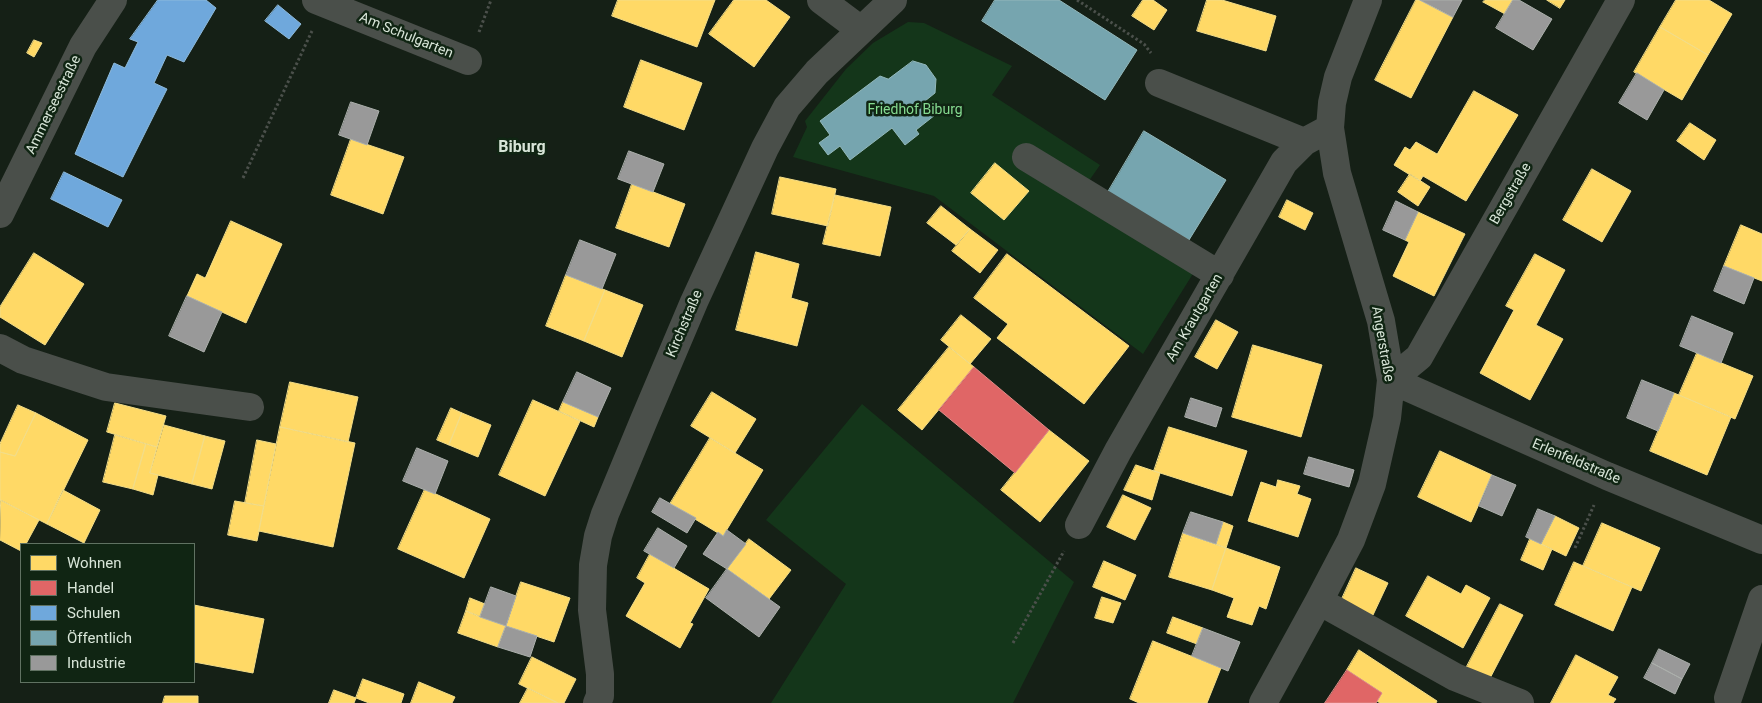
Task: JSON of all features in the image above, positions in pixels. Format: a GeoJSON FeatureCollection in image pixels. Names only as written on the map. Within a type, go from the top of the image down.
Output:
{"type":"FeatureCollection","features":[{"type":"Feature","properties":{"kind":"street","name":"Ammerseestraße"},"geometry":{"type":"LineString","coordinates":[[0,214],[83,46],[114,0]]}},
{"type":"Feature","properties":{"kind":"street"},"geometry":{"type":"LineString","coordinates":[[822,0],[861,30]]}},
{"type":"Feature","properties":{"kind":"street","name":"Kirchstraße"},"geometry":{"type":"LineString","coordinates":[[597,703],[600,696],[600,674],[592,610],[593,565],[598,536],[605,514],[694,302],[764,148],[787,107],[817,72],[893,0]]}},
{"type":"Feature","properties":{"kind":"street","name":"Angerstraße"},"geometry":{"type":"LineString","coordinates":[[1263,703],[1320,601],[1351,540],[1372,484],[1387,418],[1391,380],[1381,321],[1337,172],[1330,128],[1332,103],[1338,76],[1368,0]]}},
{"type":"Feature","properties":{"kind":"street","name":"Bergstraße"},"geometry":{"type":"LineString","coordinates":[[1391,380],[1419,357],[1621,0]]}},
{"type":"Feature","properties":{"kind":"street","name":"Am Schulgarten"},"geometry":{"type":"LineString","coordinates":[[320,2],[468,61]]}},
{"type":"Feature","properties":{"kind":"street"},"geometry":{"type":"LineString","coordinates":[[1158,84],[1304,142]]}},
{"type":"Feature","properties":{"kind":"street","name":"Am Krautgarten"},"geometry":{"type":"LineString","coordinates":[[1079,524],[1128,434],[1284,162],[1304,142],[1330,128]]}},
{"type":"Feature","properties":{"kind":"street"},"geometry":{"type":"LineString","coordinates":[[1026,157],[1220,275]]}},
{"type":"Feature","properties":{"kind":"street"},"geometry":{"type":"LineString","coordinates":[[0,348],[23,360],[106,386],[250,407]]}},
{"type":"Feature","properties":{"kind":"street","name":"Erlenfeldstraße"},"geometry":{"type":"LineString","coordinates":[[1391,380],[1607,476],[1762,540]]}},
{"type":"Feature","properties":{"kind":"street"},"geometry":{"type":"LineString","coordinates":[[1728,698],[1762,599]]}},
{"type":"Feature","properties":{"kind":"street"},"geometry":{"type":"LineString","coordinates":[[1320,601],[1455,677],[1520,703]]}},
{"type":"Feature","properties":{"kind":"path"},"geometry":{"type":"LineString","coordinates":[[1077,0],[1144,44],[1156,60],[1158,84]]}},
{"type":"Feature","properties":{"kind":"path"},"geometry":{"type":"LineString","coordinates":[[243,178],[320,2]]}},
{"type":"Feature","properties":{"kind":"path"},"geometry":{"type":"LineString","coordinates":[[1574,548],[1607,476]]}},
{"type":"Feature","properties":{"kind":"path"},"geometry":{"type":"LineString","coordinates":[[1013,643],[1079,524]]}},
{"type":"Feature","properties":{"kind":"green space","name":"Friedhof Biburg"},"geometry":{"type":"Polygon","coordinates":[[[908,22],[924,23],[1012,66],[992,95],[1100,165],[1077,198],[1194,272],[1143,354],[934,196],[793,157],[807,127],[805,121],[846,69],[873,43],[908,22]]]}},
{"type":"Feature","properties":{"kind":"green space"},"geometry":{"type":"Polygon","coordinates":[[[862,404],[1074,582],[1013,703],[771,703],[846,584],[766,520],[862,404]]]}},
{"type":"Feature","properties":{"kind":"building: Wohnen"},"geometry":{"type":"Polygon","coordinates":[[[618,0],[715,0],[697,47],[612,16],[618,0]]]}},
{"type":"Feature","properties":{"kind":"building: Wohnen"},"geometry":{"type":"Polygon","coordinates":[[[734,0],[766,0],[790,17],[754,67],[709,34],[734,0]]]}},
{"type":"Feature","properties":{"kind":"building: Wohnen"},"geometry":{"type":"Polygon","coordinates":[[[1143,0],[1153,0],[1167,10],[1154,30],[1132,16],[1143,0]]]}},
{"type":"Feature","properties":{"kind":"building: Wohnen"},"geometry":{"type":"Polygon","coordinates":[[[1207,0],[1222,0],[1276,16],[1266,51],[1197,31],[1207,0]]]}},
{"type":"Feature","properties":{"kind":"building: Wohnen"},"geometry":{"type":"Polygon","coordinates":[[[1416,0],[1420,0],[1453,17],[1411,98],[1375,80],[1416,0]]]}},
{"type":"Feature","properties":{"kind":"building: Wohnen"},"geometry":{"type":"Polygon","coordinates":[[[1485,0],[1513,0],[1505,14],[1483,2],[1485,0]]]}},
{"type":"Feature","properties":{"kind":"building: Wohnen"},"geometry":{"type":"Polygon","coordinates":[[[1547,0],[1565,0],[1560,8],[1547,0]]]}},
{"type":"Feature","properties":{"kind":"building: Wohnen"},"geometry":{"type":"Polygon","coordinates":[[[1676,0],[1709,0],[1732,14],[1708,55],[1660,27],[1676,0]]]}},
{"type":"Feature","properties":{"kind":"building: Wohnen"},"geometry":{"type":"Polygon","coordinates":[[[1660,27],[1708,55],[1682,100],[1634,72],[1660,27]]]}},
{"type":"Feature","properties":{"kind":"building: Wohnen"},"geometry":{"type":"Polygon","coordinates":[[[34,40],[42,43],[34,57],[27,53],[34,40]]]}},
{"type":"Feature","properties":{"kind":"building: Wohnen"},"geometry":{"type":"Polygon","coordinates":[[[641,60],[702,83],[684,130],[624,107],[641,60]]]}},
{"type":"Feature","properties":{"kind":"building: Wohnen"},"geometry":{"type":"Polygon","coordinates":[[[1474,91],[1518,115],[1466,201],[1423,176],[1420,181],[1394,165],[1405,147],[1410,150],[1416,142],[1437,154],[1474,91]]]}},
{"type":"Feature","properties":{"kind":"building: Wohnen"},"geometry":{"type":"Polygon","coordinates":[[[1690,123],[1716,140],[1704,160],[1677,141],[1690,123]]]}},
{"type":"Feature","properties":{"kind":"building: Wohnen"},"geometry":{"type":"Polygon","coordinates":[[[351,139],[404,157],[383,214],[331,195],[351,139]]]}},
{"type":"Feature","properties":{"kind":"building: Wohnen"},"geometry":{"type":"Polygon","coordinates":[[[995,163],[1029,191],[1004,220],[971,193],[995,163]]]}},
{"type":"Feature","properties":{"kind":"building: Wohnen"},"geometry":{"type":"Polygon","coordinates":[[[1592,169],[1631,191],[1602,242],[1563,220],[1592,169]]]}},
{"type":"Feature","properties":{"kind":"building: Wohnen"},"geometry":{"type":"Polygon","coordinates":[[[1410,174],[1430,187],[1418,206],[1398,192],[1410,174]]]}},
{"type":"Feature","properties":{"kind":"building: Wohnen"},"geometry":{"type":"Polygon","coordinates":[[[780,177],[836,189],[828,226],[772,214],[780,177]]]}},
{"type":"Feature","properties":{"kind":"building: Wohnen"},"geometry":{"type":"Polygon","coordinates":[[[632,184],[685,204],[669,247],[616,228],[632,184]]]}},
{"type":"Feature","properties":{"kind":"building: Wohnen"},"geometry":{"type":"Polygon","coordinates":[[[835,195],[891,207],[880,256],[823,244],[835,195]]]}},
{"type":"Feature","properties":{"kind":"building: Wohnen"},"geometry":{"type":"Polygon","coordinates":[[[1287,200],[1313,213],[1305,230],[1279,217],[1287,200]]]}},
{"type":"Feature","properties":{"kind":"building: Wohnen"},"geometry":{"type":"Polygon","coordinates":[[[941,206],[970,229],[956,245],[927,223],[941,206]]]}},
{"type":"Feature","properties":{"kind":"building: Wohnen"},"geometry":{"type":"Polygon","coordinates":[[[1418,212],[1465,234],[1434,296],[1393,276],[1409,242],[1405,240],[1418,212]]]}},
{"type":"Feature","properties":{"kind":"building: Wohnen"},"geometry":{"type":"Polygon","coordinates":[[[231,221],[282,244],[246,323],[187,296],[197,274],[205,278],[231,221]]]}},
{"type":"Feature","properties":{"kind":"building: Wohnen"},"geometry":{"type":"Polygon","coordinates":[[[1741,225],[1762,234],[1762,281],[1724,266],[1741,225]]]}},
{"type":"Feature","properties":{"kind":"building: Wohnen"},"geometry":{"type":"Polygon","coordinates":[[[970,229],[998,250],[980,273],[952,251],[970,229]]]}},
{"type":"Feature","properties":{"kind":"building: Wohnen"},"geometry":{"type":"Polygon","coordinates":[[[756,252],[799,264],[791,298],[808,303],[797,346],[736,330],[756,252]]]}},
{"type":"Feature","properties":{"kind":"building: Wohnen"},"geometry":{"type":"Polygon","coordinates":[[[34,253],[84,284],[45,345],[0,317],[0,307],[34,253]]]}},
{"type":"Feature","properties":{"kind":"building: Wohnen"},"geometry":{"type":"Polygon","coordinates":[[[1007,254],[1129,346],[1084,404],[997,338],[1008,324],[974,298],[1007,254]]]}},
{"type":"Feature","properties":{"kind":"building: Wohnen"},"geometry":{"type":"Polygon","coordinates":[[[1535,254],[1565,270],[1536,325],[1563,339],[1530,400],[1480,373],[1514,310],[1506,306],[1535,254]]]}},
{"type":"Feature","properties":{"kind":"building: Wohnen"},"geometry":{"type":"Polygon","coordinates":[[[566,275],[605,290],[584,341],[546,326],[566,275]]]}},
{"type":"Feature","properties":{"kind":"building: Wohnen"},"geometry":{"type":"Polygon","coordinates":[[[605,290],[643,305],[622,357],[584,341],[605,290]]]}},
{"type":"Feature","properties":{"kind":"building: Wohnen"},"geometry":{"type":"Polygon","coordinates":[[[961,315],[991,339],[970,364],[941,340],[961,315]]]}},
{"type":"Feature","properties":{"kind":"building: Wohnen"},"geometry":{"type":"Polygon","coordinates":[[[1216,320],[1238,332],[1217,369],[1195,357],[1216,320]]]}},
{"type":"Feature","properties":{"kind":"building: Wohnen"},"geometry":{"type":"Polygon","coordinates":[[[1253,345],[1322,365],[1301,437],[1232,417],[1253,345]]]}},
{"type":"Feature","properties":{"kind":"building: Wohnen"},"geometry":{"type":"Polygon","coordinates":[[[949,347],[974,367],[922,430],[898,410],[949,347]]]}},
{"type":"Feature","properties":{"kind":"building: Wohnen"},"geometry":{"type":"Polygon","coordinates":[[[1697,353],[1753,376],[1735,419],[1679,395],[1697,353]]]}},
{"type":"Feature","properties":{"kind":"building: Wohnen"},"geometry":{"type":"Polygon","coordinates":[[[290,382],[358,397],[348,442],[280,427],[290,382]]]}},
{"type":"Feature","properties":{"kind":"building: Wohnen"},"geometry":{"type":"Polygon","coordinates":[[[712,392],[756,419],[735,453],[691,426],[712,392]]]}},
{"type":"Feature","properties":{"kind":"building: Wohnen"},"geometry":{"type":"Polygon","coordinates":[[[1674,393],[1731,417],[1707,475],[1650,451],[1674,393]]]}},
{"type":"Feature","properties":{"kind":"building: Wohnen"},"geometry":{"type":"Polygon","coordinates":[[[533,400],[580,421],[545,496],[499,475],[533,400]]]}},
{"type":"Feature","properties":{"kind":"building: Wohnen"},"geometry":{"type":"Polygon","coordinates":[[[563,402],[598,417],[594,427],[559,411],[563,402]]]}},
{"type":"Feature","properties":{"kind":"building: Wohnen"},"geometry":{"type":"Polygon","coordinates":[[[115,403],[166,416],[157,447],[107,432],[115,403]]]}},
{"type":"Feature","properties":{"kind":"building: Wohnen"},"geometry":{"type":"Polygon","coordinates":[[[18,405],[36,413],[15,456],[0,452],[0,444],[18,405]]]}},
{"type":"Feature","properties":{"kind":"building: Wohnen"},"geometry":{"type":"Polygon","coordinates":[[[451,408],[462,413],[449,445],[437,440],[451,408]]]}},
{"type":"Feature","properties":{"kind":"building: Wohnen"},"geometry":{"type":"Polygon","coordinates":[[[36,413],[88,440],[47,524],[0,500],[0,452],[15,456],[36,413]]]}},
{"type":"Feature","properties":{"kind":"building: Wohnen"},"geometry":{"type":"Polygon","coordinates":[[[462,413],[491,425],[478,457],[449,445],[462,413]]]}},
{"type":"Feature","properties":{"kind":"building: Wohnen"},"geometry":{"type":"Polygon","coordinates":[[[164,425],[205,436],[192,484],[150,473],[164,425]]]}},
{"type":"Feature","properties":{"kind":"building: Wohnen"},"geometry":{"type":"Polygon","coordinates":[[[280,427],[355,443],[333,547],[259,531],[280,427]]]}},
{"type":"Feature","properties":{"kind":"building: Wohnen"},"geometry":{"type":"Polygon","coordinates":[[[1169,427],[1247,451],[1232,496],[1154,471],[1169,427]]]}},
{"type":"Feature","properties":{"kind":"building: Wohnen"},"geometry":{"type":"Polygon","coordinates":[[[1049,430],[1089,461],[1040,522],[1001,490],[1049,430]]]}},
{"type":"Feature","properties":{"kind":"building: Wohnen"},"geometry":{"type":"Polygon","coordinates":[[[115,435],[146,444],[133,489],[103,482],[115,435]]]}},
{"type":"Feature","properties":{"kind":"building: Wohnen"},"geometry":{"type":"Polygon","coordinates":[[[205,436],[225,441],[212,489],[192,484],[205,436]]]}},
{"type":"Feature","properties":{"kind":"building: Wohnen"},"geometry":{"type":"Polygon","coordinates":[[[710,438],[763,470],[723,536],[670,504],[710,438]]]}},
{"type":"Feature","properties":{"kind":"building: Wohnen"},"geometry":{"type":"Polygon","coordinates":[[[257,440],[276,444],[264,506],[245,503],[257,440]]]}},
{"type":"Feature","properties":{"kind":"building: Wohnen"},"geometry":{"type":"Polygon","coordinates":[[[146,444],[157,447],[150,473],[158,475],[153,495],[133,489],[146,444]]]}},
{"type":"Feature","properties":{"kind":"building: Wohnen"},"geometry":{"type":"Polygon","coordinates":[[[1440,451],[1492,475],[1471,522],[1418,497],[1440,451]]]}},
{"type":"Feature","properties":{"kind":"building: Wohnen"},"geometry":{"type":"Polygon","coordinates":[[[1136,465],[1160,473],[1152,500],[1124,490],[1136,465]]]}},
{"type":"Feature","properties":{"kind":"building: Wohnen"},"geometry":{"type":"Polygon","coordinates":[[[1278,480],[1300,486],[1297,494],[1311,499],[1298,537],[1248,521],[1261,482],[1276,487],[1278,480]]]}},
{"type":"Feature","properties":{"kind":"building: Wohnen"},"geometry":{"type":"Polygon","coordinates":[[[425,489],[490,519],[464,578],[398,549],[425,489]]]}},
{"type":"Feature","properties":{"kind":"building: Wohnen"},"geometry":{"type":"Polygon","coordinates":[[[63,490],[100,510],[84,543],[47,524],[63,490]]]}},
{"type":"Feature","properties":{"kind":"building: Wohnen"},"geometry":{"type":"Polygon","coordinates":[[[1123,495],[1151,508],[1135,540],[1107,527],[1123,495]]]}},
{"type":"Feature","properties":{"kind":"building: Wohnen"},"geometry":{"type":"Polygon","coordinates":[[[1,500],[39,520],[27,543],[20,543],[20,550],[0,540],[1,500]]]}},
{"type":"Feature","properties":{"kind":"building: Wohnen"},"geometry":{"type":"Polygon","coordinates":[[[235,501],[264,506],[257,541],[228,535],[235,501]]]}},
{"type":"Feature","properties":{"kind":"building: Wohnen"},"geometry":{"type":"Polygon","coordinates":[[[1555,516],[1579,528],[1566,556],[1541,544],[1555,516]]]}},
{"type":"Feature","properties":{"kind":"building: Wohnen"},"geometry":{"type":"Polygon","coordinates":[[[1223,522],[1233,526],[1226,548],[1216,544],[1223,522]]]}},
{"type":"Feature","properties":{"kind":"building: Wohnen"},"geometry":{"type":"Polygon","coordinates":[[[1602,523],[1660,548],[1641,591],[1583,566],[1602,523]]]}},
{"type":"Feature","properties":{"kind":"building: Wohnen"},"geometry":{"type":"Polygon","coordinates":[[[1183,533],[1226,548],[1212,590],[1169,577],[1183,533]]]}},
{"type":"Feature","properties":{"kind":"building: Wohnen"},"geometry":{"type":"Polygon","coordinates":[[[749,539],[791,570],[769,599],[727,569],[749,539]]]}},
{"type":"Feature","properties":{"kind":"building: Wohnen"},"geometry":{"type":"Polygon","coordinates":[[[1530,539],[1552,549],[1543,570],[1521,560],[1530,539]]]}},
{"type":"Feature","properties":{"kind":"building: Wohnen"},"geometry":{"type":"Polygon","coordinates":[[[1226,548],[1280,567],[1266,609],[1259,606],[1252,625],[1227,617],[1234,598],[1212,590],[1226,548]]]}},
{"type":"Feature","properties":{"kind":"building: Wohnen"},"geometry":{"type":"Polygon","coordinates":[[[650,554],[709,589],[690,623],[693,624],[680,648],[626,616],[645,583],[637,578],[650,554]]]}},
{"type":"Feature","properties":{"kind":"building: Wohnen"},"geometry":{"type":"Polygon","coordinates":[[[1104,561],[1136,575],[1125,600],[1093,587],[1104,561]]]}},
{"type":"Feature","properties":{"kind":"building: Wohnen"},"geometry":{"type":"Polygon","coordinates":[[[1574,562],[1632,587],[1613,631],[1555,605],[1574,562]]]}},
{"type":"Feature","properties":{"kind":"building: Wohnen"},"geometry":{"type":"Polygon","coordinates":[[[1356,568],[1388,583],[1373,615],[1341,601],[1356,568]]]}},
{"type":"Feature","properties":{"kind":"building: Wohnen"},"geometry":{"type":"Polygon","coordinates":[[[1428,576],[1461,594],[1466,585],[1490,598],[1463,648],[1406,616],[1428,576]]]}},
{"type":"Feature","properties":{"kind":"building: Wohnen"},"geometry":{"type":"Polygon","coordinates":[[[521,582],[570,598],[554,642],[506,626],[521,582]]]}},
{"type":"Feature","properties":{"kind":"building: Wohnen"},"geometry":{"type":"Polygon","coordinates":[[[1102,597],[1121,603],[1113,623],[1095,618],[1102,597]]]}},
{"type":"Feature","properties":{"kind":"building: Wohnen"},"geometry":{"type":"Polygon","coordinates":[[[470,598],[485,604],[480,617],[466,611],[470,598]]]}},
{"type":"Feature","properties":{"kind":"building: Wohnen"},"geometry":{"type":"Polygon","coordinates":[[[1500,604],[1523,615],[1487,684],[1464,672],[1500,604]]]}},
{"type":"Feature","properties":{"kind":"building: Wohnen"},"geometry":{"type":"Polygon","coordinates":[[[195,605],[264,619],[253,673],[195,662],[195,605]]]}},
{"type":"Feature","properties":{"kind":"building: Wohnen"},"geometry":{"type":"Polygon","coordinates":[[[466,611],[506,626],[498,647],[458,633],[466,611]]]}},
{"type":"Feature","properties":{"kind":"building: Wohnen"},"geometry":{"type":"Polygon","coordinates":[[[1173,617],[1203,628],[1197,644],[1167,633],[1173,617]]]}},
{"type":"Feature","properties":{"kind":"building: Wohnen"},"geometry":{"type":"Polygon","coordinates":[[[1153,641],[1221,668],[1207,703],[1139,703],[1130,699],[1153,641]]]}},
{"type":"Feature","properties":{"kind":"building: Wohnen"},"geometry":{"type":"Polygon","coordinates":[[[1359,650],[1437,701],[1436,703],[1380,703],[1377,701],[1382,693],[1347,670],[1359,650]]]}},
{"type":"Feature","properties":{"kind":"building: Wohnen"},"geometry":{"type":"Polygon","coordinates":[[[1576,655],[1618,677],[1608,695],[1616,699],[1613,703],[1551,703],[1576,655]]]}},
{"type":"Feature","properties":{"kind":"building: Wohnen"},"geometry":{"type":"Polygon","coordinates":[[[532,657],[576,679],[564,703],[558,703],[519,684],[532,657]]]}},
{"type":"Feature","properties":{"kind":"building: Wohnen"},"geometry":{"type":"Polygon","coordinates":[[[363,679],[404,694],[401,703],[369,703],[356,698],[363,679]]]}},
{"type":"Feature","properties":{"kind":"building: Wohnen"},"geometry":{"type":"Polygon","coordinates":[[[419,682],[455,697],[452,703],[411,703],[419,682]]]}},
{"type":"Feature","properties":{"kind":"building: Wohnen"},"geometry":{"type":"Polygon","coordinates":[[[528,688],[558,703],[520,703],[528,688]]]}},
{"type":"Feature","properties":{"kind":"building: Wohnen"},"geometry":{"type":"Polygon","coordinates":[[[334,690],[356,698],[354,703],[329,703],[334,690]]]}},
{"type":"Feature","properties":{"kind":"building: Wohnen"},"geometry":{"type":"Polygon","coordinates":[[[165,696],[198,696],[198,703],[163,703],[165,696]]]}},
{"type":"Feature","properties":{"kind":"building: Handel"},"geometry":{"type":"Polygon","coordinates":[[[974,367],[1049,430],[1015,473],[939,410],[974,367]]]}},
{"type":"Feature","properties":{"kind":"building: Handel"},"geometry":{"type":"Polygon","coordinates":[[[1347,670],[1382,693],[1376,703],[1325,703],[1347,670]]]}},
{"type":"Feature","properties":{"kind":"building: Schulen"},"geometry":{"type":"Polygon","coordinates":[[[158,0],[206,0],[216,8],[184,62],[167,55],[154,83],[167,89],[123,177],[75,154],[114,63],[125,68],[138,42],[130,39],[158,0]]]}},
{"type":"Feature","properties":{"kind":"building: Schulen"},"geometry":{"type":"Polygon","coordinates":[[[278,5],[301,24],[289,39],[265,21],[278,5]]]}},
{"type":"Feature","properties":{"kind":"building: Schulen"},"geometry":{"type":"Polygon","coordinates":[[[64,172],[122,200],[108,227],[51,199],[64,172]]]}},
{"type":"Feature","properties":{"kind":"building: Öffentlich"},"geometry":{"type":"Polygon","coordinates":[[[995,0],[1059,0],[1137,50],[1105,100],[982,21],[995,0]]]}},
{"type":"Feature","properties":{"kind":"building: Öffentlich"},"geometry":{"type":"Polygon","coordinates":[[[913,61],[926,65],[936,79],[935,93],[925,101],[935,115],[916,130],[919,134],[905,145],[892,128],[850,160],[840,146],[828,155],[819,143],[830,135],[820,121],[880,76],[888,79],[913,61]]]}},
{"type":"Feature","properties":{"kind":"building: Öffentlich"},"geometry":{"type":"Polygon","coordinates":[[[1144,131],[1226,180],[1189,240],[1108,192],[1144,131]]]}},
{"type":"Feature","properties":{"kind":"building: Industrie"},"geometry":{"type":"Polygon","coordinates":[[[1420,0],[1462,0],[1453,17],[1420,0]]]}},
{"type":"Feature","properties":{"kind":"building: Industrie"},"geometry":{"type":"Polygon","coordinates":[[[1513,0],[1519,0],[1552,19],[1533,50],[1496,28],[1513,0]]]}},
{"type":"Feature","properties":{"kind":"building: Industrie"},"geometry":{"type":"Polygon","coordinates":[[[1637,73],[1664,90],[1647,120],[1619,103],[1637,73]]]}},
{"type":"Feature","properties":{"kind":"building: Industrie"},"geometry":{"type":"Polygon","coordinates":[[[351,102],[379,111],[367,145],[339,135],[351,102]]]}},
{"type":"Feature","properties":{"kind":"building: Industrie"},"geometry":{"type":"Polygon","coordinates":[[[629,151],[664,164],[653,192],[618,179],[629,151]]]}},
{"type":"Feature","properties":{"kind":"building: Industrie"},"geometry":{"type":"Polygon","coordinates":[[[1396,201],[1418,212],[1405,240],[1383,230],[1396,201]]]}},
{"type":"Feature","properties":{"kind":"building: Industrie"},"geometry":{"type":"Polygon","coordinates":[[[580,240],[616,254],[602,289],[566,275],[580,240]]]}},
{"type":"Feature","properties":{"kind":"building: Industrie"},"geometry":{"type":"Polygon","coordinates":[[[1724,266],[1754,278],[1744,304],[1714,291],[1724,266]]]}},
{"type":"Feature","properties":{"kind":"building: Industrie"},"geometry":{"type":"Polygon","coordinates":[[[187,296],[222,312],[204,352],[169,336],[187,296]]]}},
{"type":"Feature","properties":{"kind":"building: Industrie"},"geometry":{"type":"Polygon","coordinates":[[[1692,316],[1733,333],[1721,363],[1680,346],[1692,316]]]}},
{"type":"Feature","properties":{"kind":"building: Industrie"},"geometry":{"type":"Polygon","coordinates":[[[577,372],[611,388],[598,417],[563,402],[577,372]]]}},
{"type":"Feature","properties":{"kind":"building: Industrie"},"geometry":{"type":"Polygon","coordinates":[[[1642,380],[1674,393],[1658,431],[1627,418],[1642,380]]]}},
{"type":"Feature","properties":{"kind":"building: Industrie"},"geometry":{"type":"Polygon","coordinates":[[[1191,398],[1222,408],[1216,427],[1185,417],[1191,398]]]}},
{"type":"Feature","properties":{"kind":"building: Industrie"},"geometry":{"type":"Polygon","coordinates":[[[417,448],[448,461],[435,494],[403,481],[417,448]]]}},
{"type":"Feature","properties":{"kind":"building: Industrie"},"geometry":{"type":"Polygon","coordinates":[[[1309,457],[1354,470],[1349,487],[1304,474],[1309,457]]]}},
{"type":"Feature","properties":{"kind":"building: Industrie"},"geometry":{"type":"Polygon","coordinates":[[[1492,475],[1516,485],[1502,516],[1479,506],[1492,475]]]}},
{"type":"Feature","properties":{"kind":"building: Industrie"},"geometry":{"type":"Polygon","coordinates":[[[660,498],[696,518],[687,533],[652,512],[660,498]]]}},
{"type":"Feature","properties":{"kind":"building: Industrie"},"geometry":{"type":"Polygon","coordinates":[[[1538,509],[1555,516],[1541,544],[1526,537],[1538,509]]]}},
{"type":"Feature","properties":{"kind":"building: Industrie"},"geometry":{"type":"Polygon","coordinates":[[[1191,512],[1223,522],[1216,544],[1183,533],[1191,512]]]}},
{"type":"Feature","properties":{"kind":"building: Industrie"},"geometry":{"type":"Polygon","coordinates":[[[658,528],[687,546],[674,568],[644,551],[658,528]]]}},
{"type":"Feature","properties":{"kind":"building: Industrie"},"geometry":{"type":"Polygon","coordinates":[[[727,530],[746,544],[727,569],[703,554],[718,532],[723,536],[727,530]]]}},
{"type":"Feature","properties":{"kind":"building: Industrie"},"geometry":{"type":"Polygon","coordinates":[[[727,569],[780,607],[759,637],[706,598],[727,569]]]}},
{"type":"Feature","properties":{"kind":"building: Industrie"},"geometry":{"type":"Polygon","coordinates":[[[491,587],[516,596],[506,626],[480,617],[491,587]]]}},
{"type":"Feature","properties":{"kind":"building: Industrie"},"geometry":{"type":"Polygon","coordinates":[[[506,626],[537,636],[530,657],[498,647],[506,626]]]}},
{"type":"Feature","properties":{"kind":"building: Industrie"},"geometry":{"type":"Polygon","coordinates":[[[1203,628],[1240,642],[1228,671],[1192,656],[1203,628]]]}},
{"type":"Feature","properties":{"kind":"building: Industrie"},"geometry":{"type":"Polygon","coordinates":[[[1659,649],[1690,664],[1682,679],[1652,663],[1659,649]]]}},
{"type":"Feature","properties":{"kind":"building: Industrie"},"geometry":{"type":"Polygon","coordinates":[[[1652,663],[1682,679],[1675,694],[1644,678],[1652,663]]]}},
{"type":"Feature","properties":{"kind":"district","name":"Biburg"},"geometry":{"type":"Point","coordinates":[522,148]}}]}
